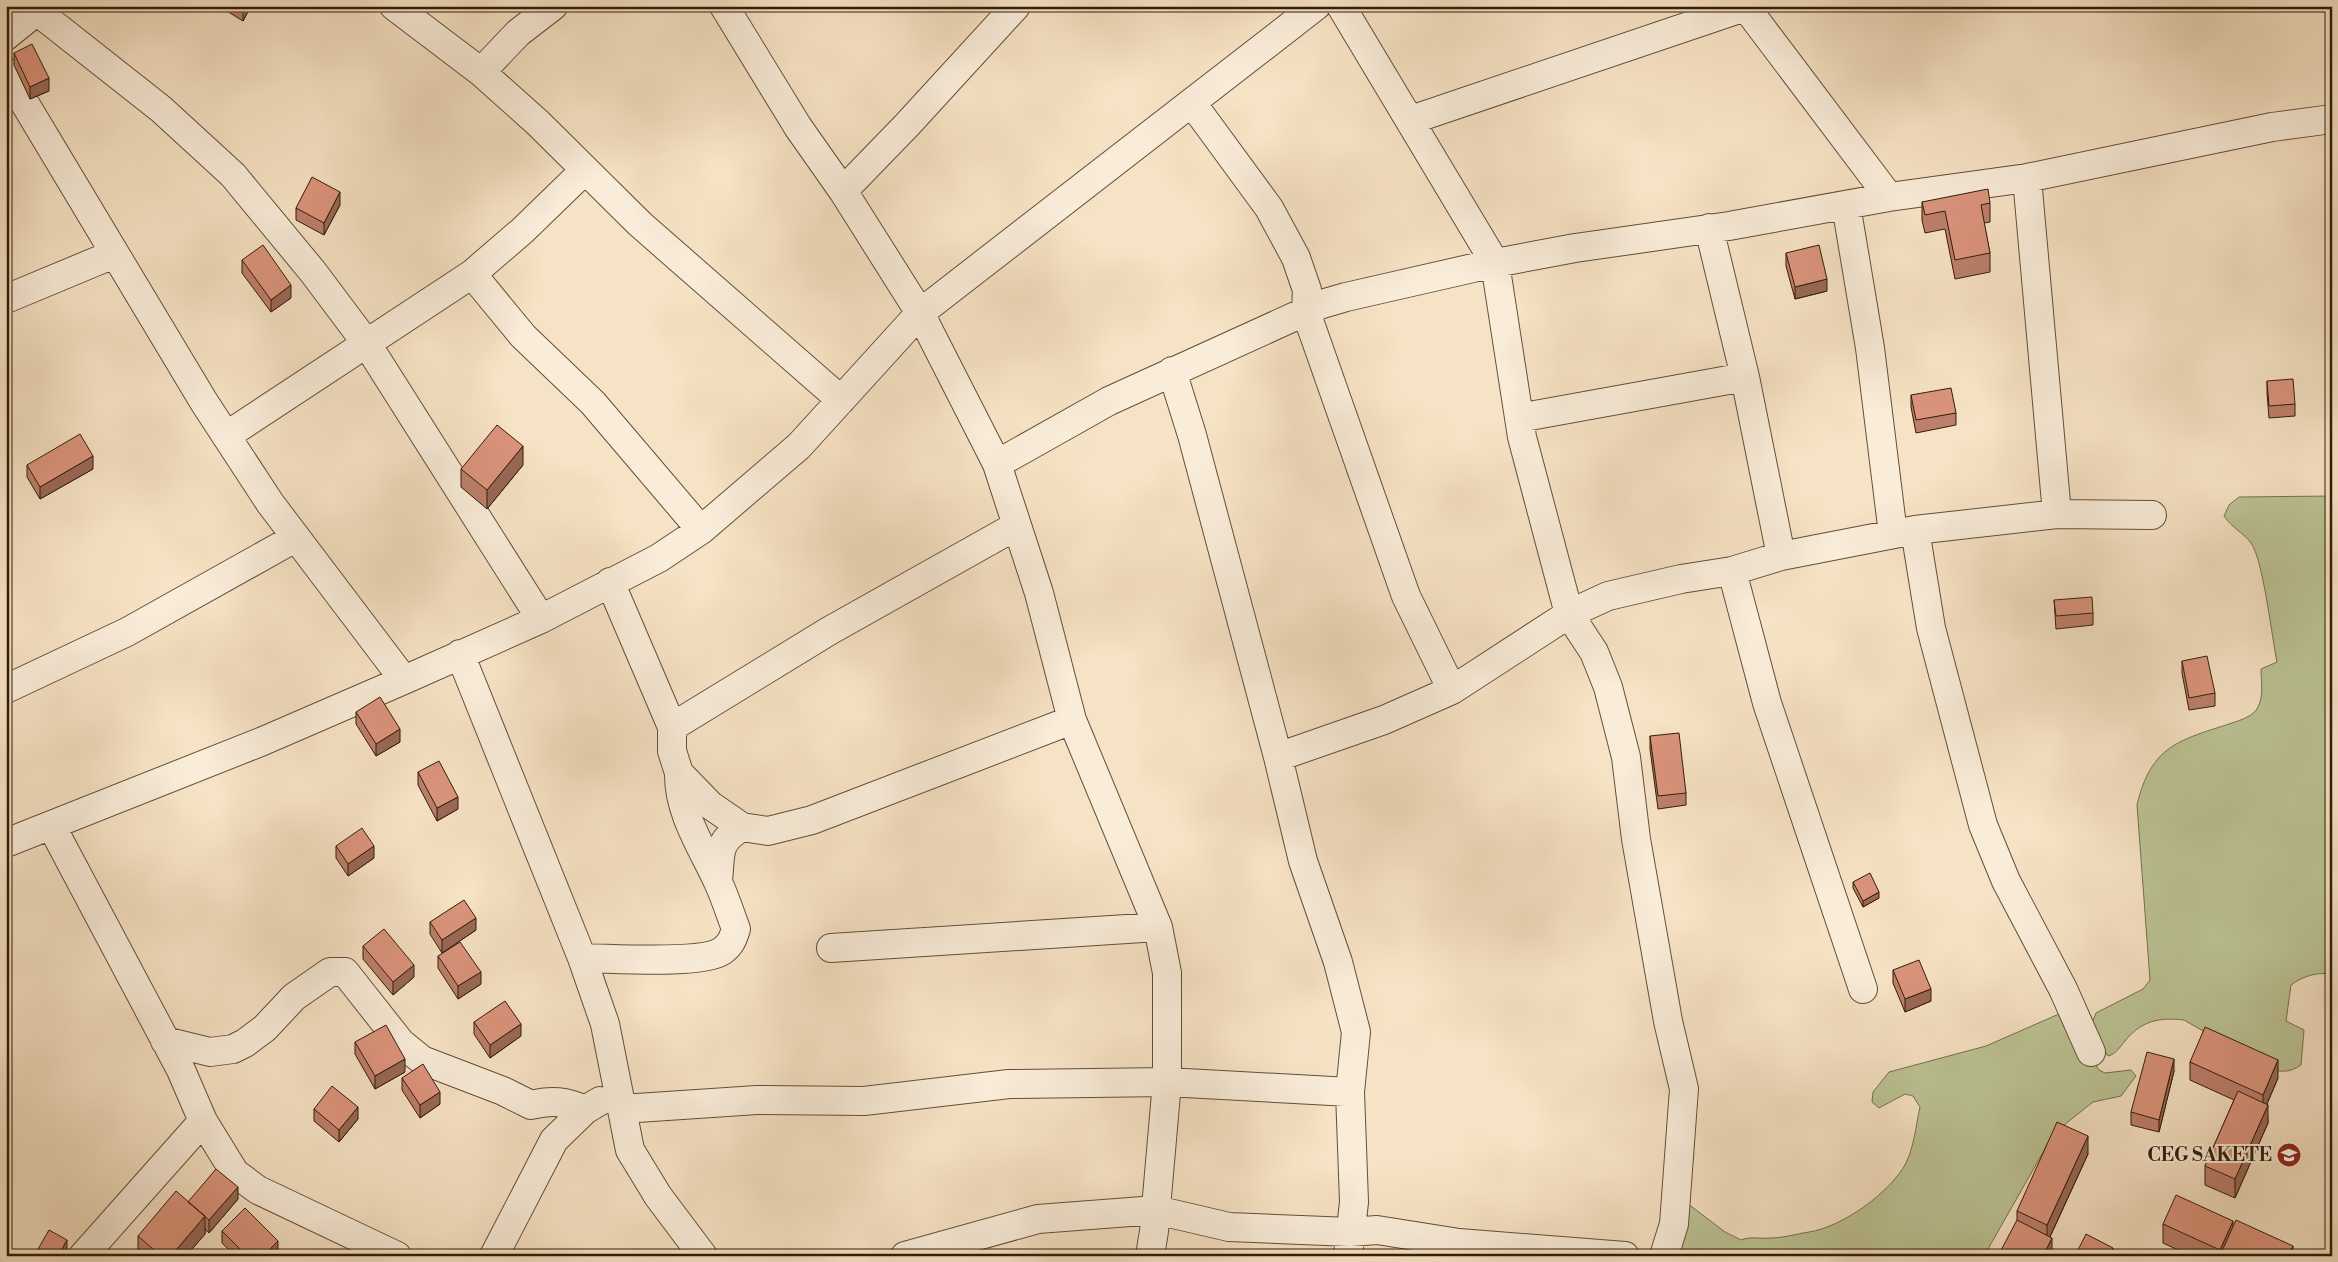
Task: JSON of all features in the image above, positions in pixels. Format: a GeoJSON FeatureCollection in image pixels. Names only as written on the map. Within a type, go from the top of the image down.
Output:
{"type":"FeatureCollection","features":[{"type":"Feature","properties":{"kind":"street"},"geometry":{"type":"LineString","coordinates":[[394,6],[481,72],[538,123],[640,224],[841,400]]}},
{"type":"Feature","properties":{"kind":"street"},"geometry":{"type":"LineString","coordinates":[[481,72],[518,33],[553,6]]}},
{"type":"Feature","properties":{"kind":"street"},"geometry":{"type":"LineString","coordinates":[[724,6],[798,127],[843,191],[920,313],[997,464],[1038,593],[1072,720],[1158,928],[1167,973],[1168,1082],[1150,1256]]}},
{"type":"Feature","properties":{"kind":"street"},"geometry":{"type":"LineString","coordinates":[[843,191],[914,118],[1016,6]]}},
{"type":"Feature","properties":{"kind":"street"},"geometry":{"type":"LineString","coordinates":[[6,843],[263,741],[404,680],[541,619],[660,558],[701,530],[799,446],[920,313],[1316,6]]}},
{"type":"Feature","properties":{"kind":"street"},"geometry":{"type":"LineString","coordinates":[[1341,6],[1495,263],[1522,437],[1569,614],[1594,652],[1608,687],[1626,757],[1636,839],[1666,1012],[1684,1090],[1674,1224],[1664,1256]]}},
{"type":"Feature","properties":{"kind":"street"},"geometry":{"type":"LineString","coordinates":[[1410,120],[1745,6],[1889,197]]}},
{"type":"Feature","properties":{"kind":"street"},"geometry":{"type":"LineString","coordinates":[[6,36],[40,9],[161,110],[232,175],[313,272],[367,344],[541,619]]}},
{"type":"Feature","properties":{"kind":"street"},"geometry":{"type":"LineString","coordinates":[[6,72],[114,254],[226,436],[295,538],[404,680]]}},
{"type":"Feature","properties":{"kind":"street"},"geometry":{"type":"LineString","coordinates":[[1192,102],[1269,208],[1296,258],[1307,290],[1306,312],[1406,596],[1452,690]]}},
{"type":"Feature","properties":{"kind":"street"},"geometry":{"type":"LineString","coordinates":[[997,464],[1110,400],[1322,304],[1495,263],[1575,248],[1709,228],[1889,197],[2027,178],[2272,127],[2332,118]]}},
{"type":"Feature","properties":{"kind":"street"},"geometry":{"type":"LineString","coordinates":[[226,436],[472,274],[522,231],[585,170]]}},
{"type":"Feature","properties":{"kind":"street"},"geometry":{"type":"LineString","coordinates":[[2027,178],[2057,514]]}},
{"type":"Feature","properties":{"kind":"street"},"geometry":{"type":"LineString","coordinates":[[1846,205],[1904,532],[1983,825],[2006,881],[2063,990],[2091,1052]]}},
{"type":"Feature","properties":{"kind":"street"},"geometry":{"type":"LineString","coordinates":[[1709,228],[1746,377],[1781,556]]}},
{"type":"Feature","properties":{"kind":"street"},"geometry":{"type":"LineString","coordinates":[[6,299],[114,254]]}},
{"type":"Feature","properties":{"kind":"street"},"geometry":{"type":"LineString","coordinates":[[472,274],[523,336],[593,403],[701,530]]}},
{"type":"Feature","properties":{"kind":"street"},"geometry":{"type":"LineString","coordinates":[[1172,371],[1192,435],[1278,757],[1303,860],[1338,962],[1356,1032],[1350,1092],[1354,1202],[1349,1244]]}},
{"type":"Feature","properties":{"kind":"street"},"geometry":{"type":"LineString","coordinates":[[1519,418],[1746,377]]}},
{"type":"Feature","properties":{"kind":"street"},"geometry":{"type":"LineString","coordinates":[[1278,757],[1384,720],[1452,690],[1569,614],[1608,596],[1681,579],[1732,571],[1781,556],[1904,532],[2057,514],[2152,515]]}},
{"type":"Feature","properties":{"kind":"street"},"geometry":{"type":"LineString","coordinates":[[672,727],[829,632],[1016,526]]}},
{"type":"Feature","properties":{"kind":"street"},"geometry":{"type":"LineString","coordinates":[[6,689],[127,632],[295,538]]}},
{"type":"Feature","properties":{"kind":"street"},"geometry":{"type":"LineString","coordinates":[[1732,571],[1766,703],[1863,989]]}},
{"type":"Feature","properties":{"kind":"street"},"geometry":{"type":"LineString","coordinates":[[582,958],[701,958],[720,952],[732,942],[736,929],[718,881],[698,844],[679,792],[679,773],[672,750],[672,727],[610,582]]}},
{"type":"Feature","properties":{"kind":"street"},"geometry":{"type":"LineString","coordinates":[[460,654],[582,958],[605,1024],[630,1150],[658,1196],[703,1256]]}},
{"type":"Feature","properties":{"kind":"street"},"geometry":{"type":"LineString","coordinates":[[679,773],[710,805],[742,827],[768,831],[812,820],[1072,720]]}},
{"type":"Feature","properties":{"kind":"street"},"geometry":{"type":"LineString","coordinates":[[51,825],[181,1070],[203,1121],[235,1173],[258,1190],[397,1256]]}},
{"type":"Feature","properties":{"kind":"street"},"geometry":{"type":"LineString","coordinates":[[718,881],[722,847],[728,835],[742,827]]}},
{"type":"Feature","properties":{"kind":"street"},"geometry":{"type":"LineString","coordinates":[[831,948],[1158,928]]}},
{"type":"Feature","properties":{"kind":"street"},"geometry":{"type":"LineString","coordinates":[[165,1041],[210,1052],[233,1049],[258,1033],[294,997],[330,972],[345,972],[401,1043],[422,1060],[503,1091],[531,1105],[548,1101],[572,1103],[585,1110]]}},
{"type":"Feature","properties":{"kind":"street"},"geometry":{"type":"LineString","coordinates":[[494,1256],[554,1140],[585,1110],[620,1100],[864,1102],[1009,1084],[1168,1082],[1350,1092]]}},
{"type":"Feature","properties":{"kind":"street"},"geometry":{"type":"LineString","coordinates":[[83,1256],[203,1121]]}},
{"type":"Feature","properties":{"kind":"street"},"geometry":{"type":"LineString","coordinates":[[905,1256],[1038,1219],[1156,1210],[1228,1227],[1349,1244],[1377,1230],[1459,1242],[1625,1256]]}},
{"type":"Feature","properties":{"kind":"green space"},"geometry":{"type":"Polygon","coordinates":[[[2332,496],[2332,974],[2310,975],[2291,985],[2286,1021],[2304,1030],[2301,1065],[2285,1071],[2269,1069],[2184,1020],[2175,1019],[2159,1020],[2144,1025],[2131,1034],[2115,1052],[2108,1056],[2090,1027],[2096,1013],[2143,989],[2150,980],[2137,805],[2143,785],[2150,769],[2170,748],[2197,735],[2254,713],[2261,698],[2261,669],[2277,662],[2263,581],[2255,552],[2251,543],[2224,516],[2229,505],[2239,497],[2332,496]]]}},
{"type":"Feature","properties":{"kind":"green space"},"geometry":{"type":"Polygon","coordinates":[[[2059,1014],[2073,1027],[2099,1070],[2105,1073],[2131,1070],[2136,1076],[2121,1096],[2093,1102],[2054,1133],[1984,1256],[1668,1256],[1687,1203],[1725,1232],[1741,1240],[1780,1237],[1809,1232],[1822,1229],[1850,1216],[1889,1186],[1906,1163],[1911,1150],[1920,1107],[1913,1096],[1905,1094],[1879,1108],[1872,1102],[1873,1092],[1889,1072],[1986,1046],[2059,1014]]]}},
{"type":"Feature","properties":{"kind":"building"},"geometry":{"type":"Polygon","coordinates":[[[32,44],[49,78],[30,87],[14,53],[32,44]]]}},
{"type":"Feature","properties":{"kind":"building"},"geometry":{"type":"Polygon","coordinates":[[[312,177],[340,192],[324,223],[296,208],[312,177]]]}},
{"type":"Feature","properties":{"kind":"building"},"geometry":{"type":"Polygon","coordinates":[[[1988,189],[1990,203],[1981,205],[1990,253],[1955,260],[1945,211],[1925,215],[1922,202],[1988,189]]]}},
{"type":"Feature","properties":{"kind":"building"},"geometry":{"type":"Polygon","coordinates":[[[263,245],[291,285],[271,300],[242,260],[263,245]]]}},
{"type":"Feature","properties":{"kind":"building"},"geometry":{"type":"Polygon","coordinates":[[[1819,245],[1827,279],[1795,287],[1786,253],[1819,245]]]}},
{"type":"Feature","properties":{"kind":"building"},"geometry":{"type":"Polygon","coordinates":[[[2293,379],[2295,404],[2269,406],[2267,381],[2293,379]]]}},
{"type":"Feature","properties":{"kind":"building"},"geometry":{"type":"Polygon","coordinates":[[[1951,388],[1956,413],[1916,420],[1911,395],[1951,388]]]}},
{"type":"Feature","properties":{"kind":"building"},"geometry":{"type":"Polygon","coordinates":[[[497,425],[523,446],[487,490],[461,469],[497,425]]]}},
{"type":"Feature","properties":{"kind":"building"},"geometry":{"type":"Polygon","coordinates":[[[80,434],[93,456],[40,487],[27,465],[80,434]]]}},
{"type":"Feature","properties":{"kind":"building"},"geometry":{"type":"Polygon","coordinates":[[[2092,597],[2093,613],[2056,616],[2054,600],[2092,597]]]}},
{"type":"Feature","properties":{"kind":"building"},"geometry":{"type":"Polygon","coordinates":[[[2207,656],[2215,693],[2189,698],[2182,661],[2207,656]]]}},
{"type":"Feature","properties":{"kind":"building"},"geometry":{"type":"Polygon","coordinates":[[[380,697],[400,729],[376,744],[356,712],[380,697]]]}},
{"type":"Feature","properties":{"kind":"building"},"geometry":{"type":"Polygon","coordinates":[[[1679,733],[1686,793],[1658,796],[1650,736],[1679,733]]]}},
{"type":"Feature","properties":{"kind":"building"},"geometry":{"type":"Polygon","coordinates":[[[439,761],[458,797],[437,808],[418,772],[439,761]]]}},
{"type":"Feature","properties":{"kind":"building"},"geometry":{"type":"Polygon","coordinates":[[[362,828],[374,846],[348,864],[336,846],[362,828]]]}},
{"type":"Feature","properties":{"kind":"building"},"geometry":{"type":"Polygon","coordinates":[[[1870,873],[1879,892],[1863,901],[1853,882],[1870,873]]]}},
{"type":"Feature","properties":{"kind":"building"},"geometry":{"type":"Polygon","coordinates":[[[464,900],[476,918],[442,940],[430,922],[464,900]]]}},
{"type":"Feature","properties":{"kind":"building"},"geometry":{"type":"Polygon","coordinates":[[[384,929],[414,965],[393,982],[363,946],[384,929]]]}},
{"type":"Feature","properties":{"kind":"building"},"geometry":{"type":"Polygon","coordinates":[[[460,942],[481,972],[458,986],[438,956],[460,942]]]}},
{"type":"Feature","properties":{"kind":"building"},"geometry":{"type":"Polygon","coordinates":[[[1919,960],[1931,989],[1905,999],[1893,970],[1919,960]]]}},
{"type":"Feature","properties":{"kind":"building"},"geometry":{"type":"Polygon","coordinates":[[[505,1001],[521,1024],[490,1045],[474,1022],[505,1001]]]}},
{"type":"Feature","properties":{"kind":"building"},"geometry":{"type":"Polygon","coordinates":[[[386,1025],[405,1059],[375,1076],[355,1042],[386,1025]]]}},
{"type":"Feature","properties":{"kind":"building"},"geometry":{"type":"Polygon","coordinates":[[[2205,1027],[2278,1060],[2263,1095],[2190,1062],[2205,1027]]]}},
{"type":"Feature","properties":{"kind":"building"},"geometry":{"type":"Polygon","coordinates":[[[2147,1052],[2174,1059],[2159,1120],[2131,1112],[2147,1052]]]}},
{"type":"Feature","properties":{"kind":"building"},"geometry":{"type":"Polygon","coordinates":[[[423,1064],[440,1092],[420,1105],[402,1078],[423,1064]]]}},
{"type":"Feature","properties":{"kind":"building"},"geometry":{"type":"Polygon","coordinates":[[[332,1086],[358,1107],[339,1130],[314,1109],[332,1086]]]}},
{"type":"Feature","properties":{"kind":"building"},"geometry":{"type":"Polygon","coordinates":[[[2238,1091],[2268,1105],[2235,1179],[2205,1166],[2238,1091]]]}},
{"type":"Feature","properties":{"kind":"building"},"geometry":{"type":"Polygon","coordinates":[[[2057,1122],[2088,1136],[2047,1225],[2017,1211],[2057,1122]]]}},
{"type":"Feature","properties":{"kind":"building"},"geometry":{"type":"Polygon","coordinates":[[[216,1169],[238,1187],[209,1220],[188,1202],[216,1169]]]}},
{"type":"Feature","properties":{"kind":"building"},"geometry":{"type":"Polygon","coordinates":[[[176,1191],[205,1216],[171,1256],[161,1256],[138,1236],[176,1191]]]}},
{"type":"Feature","properties":{"kind":"building"},"geometry":{"type":"Polygon","coordinates":[[[2176,1195],[2233,1221],[2220,1250],[2163,1224],[2176,1195]]]}},
{"type":"Feature","properties":{"kind":"building"},"geometry":{"type":"Polygon","coordinates":[[[245,1208],[278,1241],[263,1256],[247,1256],[222,1231],[245,1208]]]}},
{"type":"Feature","properties":{"kind":"building"},"geometry":{"type":"Polygon","coordinates":[[[2017,1220],[2052,1238],[2043,1256],[1998,1256],[2017,1220]]]}},
{"type":"Feature","properties":{"kind":"building"},"geometry":{"type":"Polygon","coordinates":[[[2236,1220],[2293,1246],[2288,1256],[2231,1256],[2222,1251],[2236,1220]]]}},
{"type":"Feature","properties":{"kind":"building"},"geometry":{"type":"Polygon","coordinates":[[[49,1230],[67,1240],[58,1256],[34,1256],[49,1230]]]}},
{"type":"Feature","properties":{"kind":"building"},"geometry":{"type":"Polygon","coordinates":[[[2086,1234],[2113,1248],[2109,1256],[2075,1256],[2086,1234]]]}},
{"type":"Feature","properties":{"kind":"place","name":"CEG SAKETE"},"geometry":{"type":"Point","coordinates":[2289,1155]}}]}
